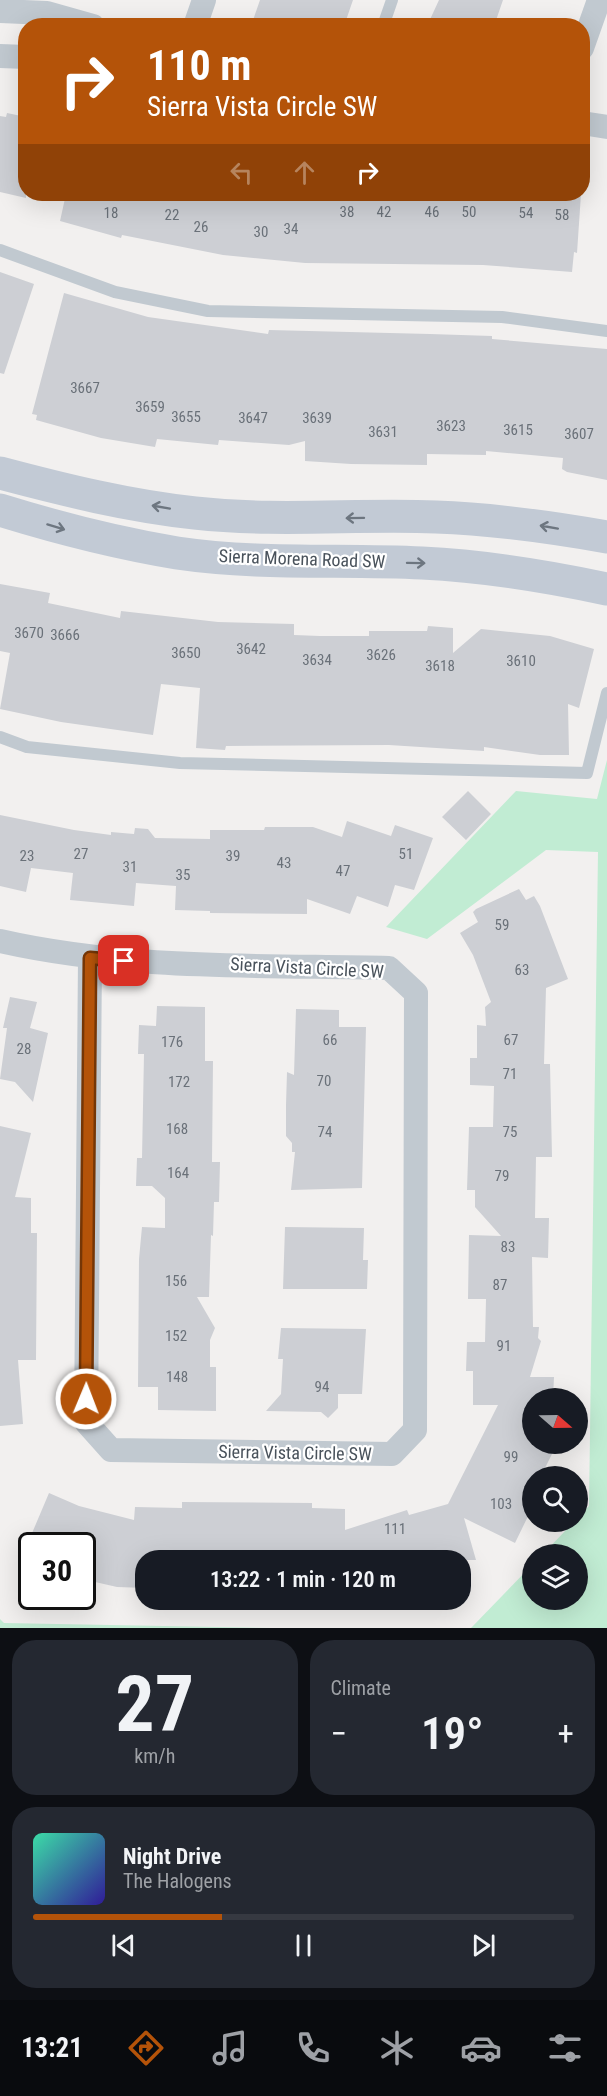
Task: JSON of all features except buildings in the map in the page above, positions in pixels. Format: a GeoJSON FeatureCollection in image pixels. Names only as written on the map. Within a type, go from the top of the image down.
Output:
{"type":"FeatureCollection","features":[{"type":"Feature","properties":{"kind":"street"},"geometry":{"type":"LineString","coordinates":[[198,18],[204,0]]}},
{"type":"Feature","properties":{"kind":"street"},"geometry":{"type":"LineString","coordinates":[[590,25],[599,0]]}},
{"type":"Feature","properties":{"kind":"street"},"geometry":{"type":"LineString","coordinates":[[0,11],[47,13],[65,18]]}},
{"type":"Feature","properties":{"kind":"street"},"geometry":{"type":"LineString","coordinates":[[0,56],[18,57]]}},
{"type":"Feature","properties":{"kind":"street"},"geometry":{"type":"LineString","coordinates":[[590,124],[607,127]]}},
{"type":"Feature","properties":{"kind":"street"},"geometry":{"type":"LineString","coordinates":[[0,473],[73,492],[195,513],[296,519],[446,517],[523,522],[607,537]]}},
{"type":"Feature","properties":{"kind":"street","name":"Sierra Morena Road SW"},"geometry":{"type":"LineString","coordinates":[[0,510],[65,530],[178,553],[285,562],[434,564],[522,572],[607,589]]}},
{"type":"Feature","properties":{"kind":"street","name":"Sierra Vista Circle SW"},"geometry":{"type":"LineString","coordinates":[[0,941],[90,958],[141,962],[389,968],[416,993],[415,1430],[392,1455],[111,1450],[86,1422],[90,958]]}},
{"type":"Feature","properties":{"kind":"lane"},"geometry":{"type":"LineString","coordinates":[[385,18],[392,0]]}},
{"type":"Feature","properties":{"kind":"lane"},"geometry":{"type":"LineString","coordinates":[[0,250],[115,292],[208,311],[502,318],[607,331]]}},
{"type":"Feature","properties":{"kind":"lane"},"geometry":{"type":"LineString","coordinates":[[0,737],[27,747],[180,763],[587,773],[607,693]]}},
{"type":"Feature","properties":{"kind":"green space"},"geometry":{"type":"Polygon","coordinates":[[[607,760],[607,1628],[471,1628],[522,1575],[522,1610],[588,1610],[588,1544],[553,1544],[564,1532],[588,1532],[598,852],[546,850],[427,939],[386,927],[516,791],[597,799],[607,760]]]}},
{"type":"Feature","properties":{"kind":"green space"},"geometry":{"type":"Polygon","coordinates":[[[0,1619],[4,1623],[272,1628],[0,1628],[0,1619]]]}},
{"type":"Feature","properties":{"kind":"route"},"geometry":{"type":"LineString","coordinates":[[86,1399],[90,958],[124,961]]}}]}
